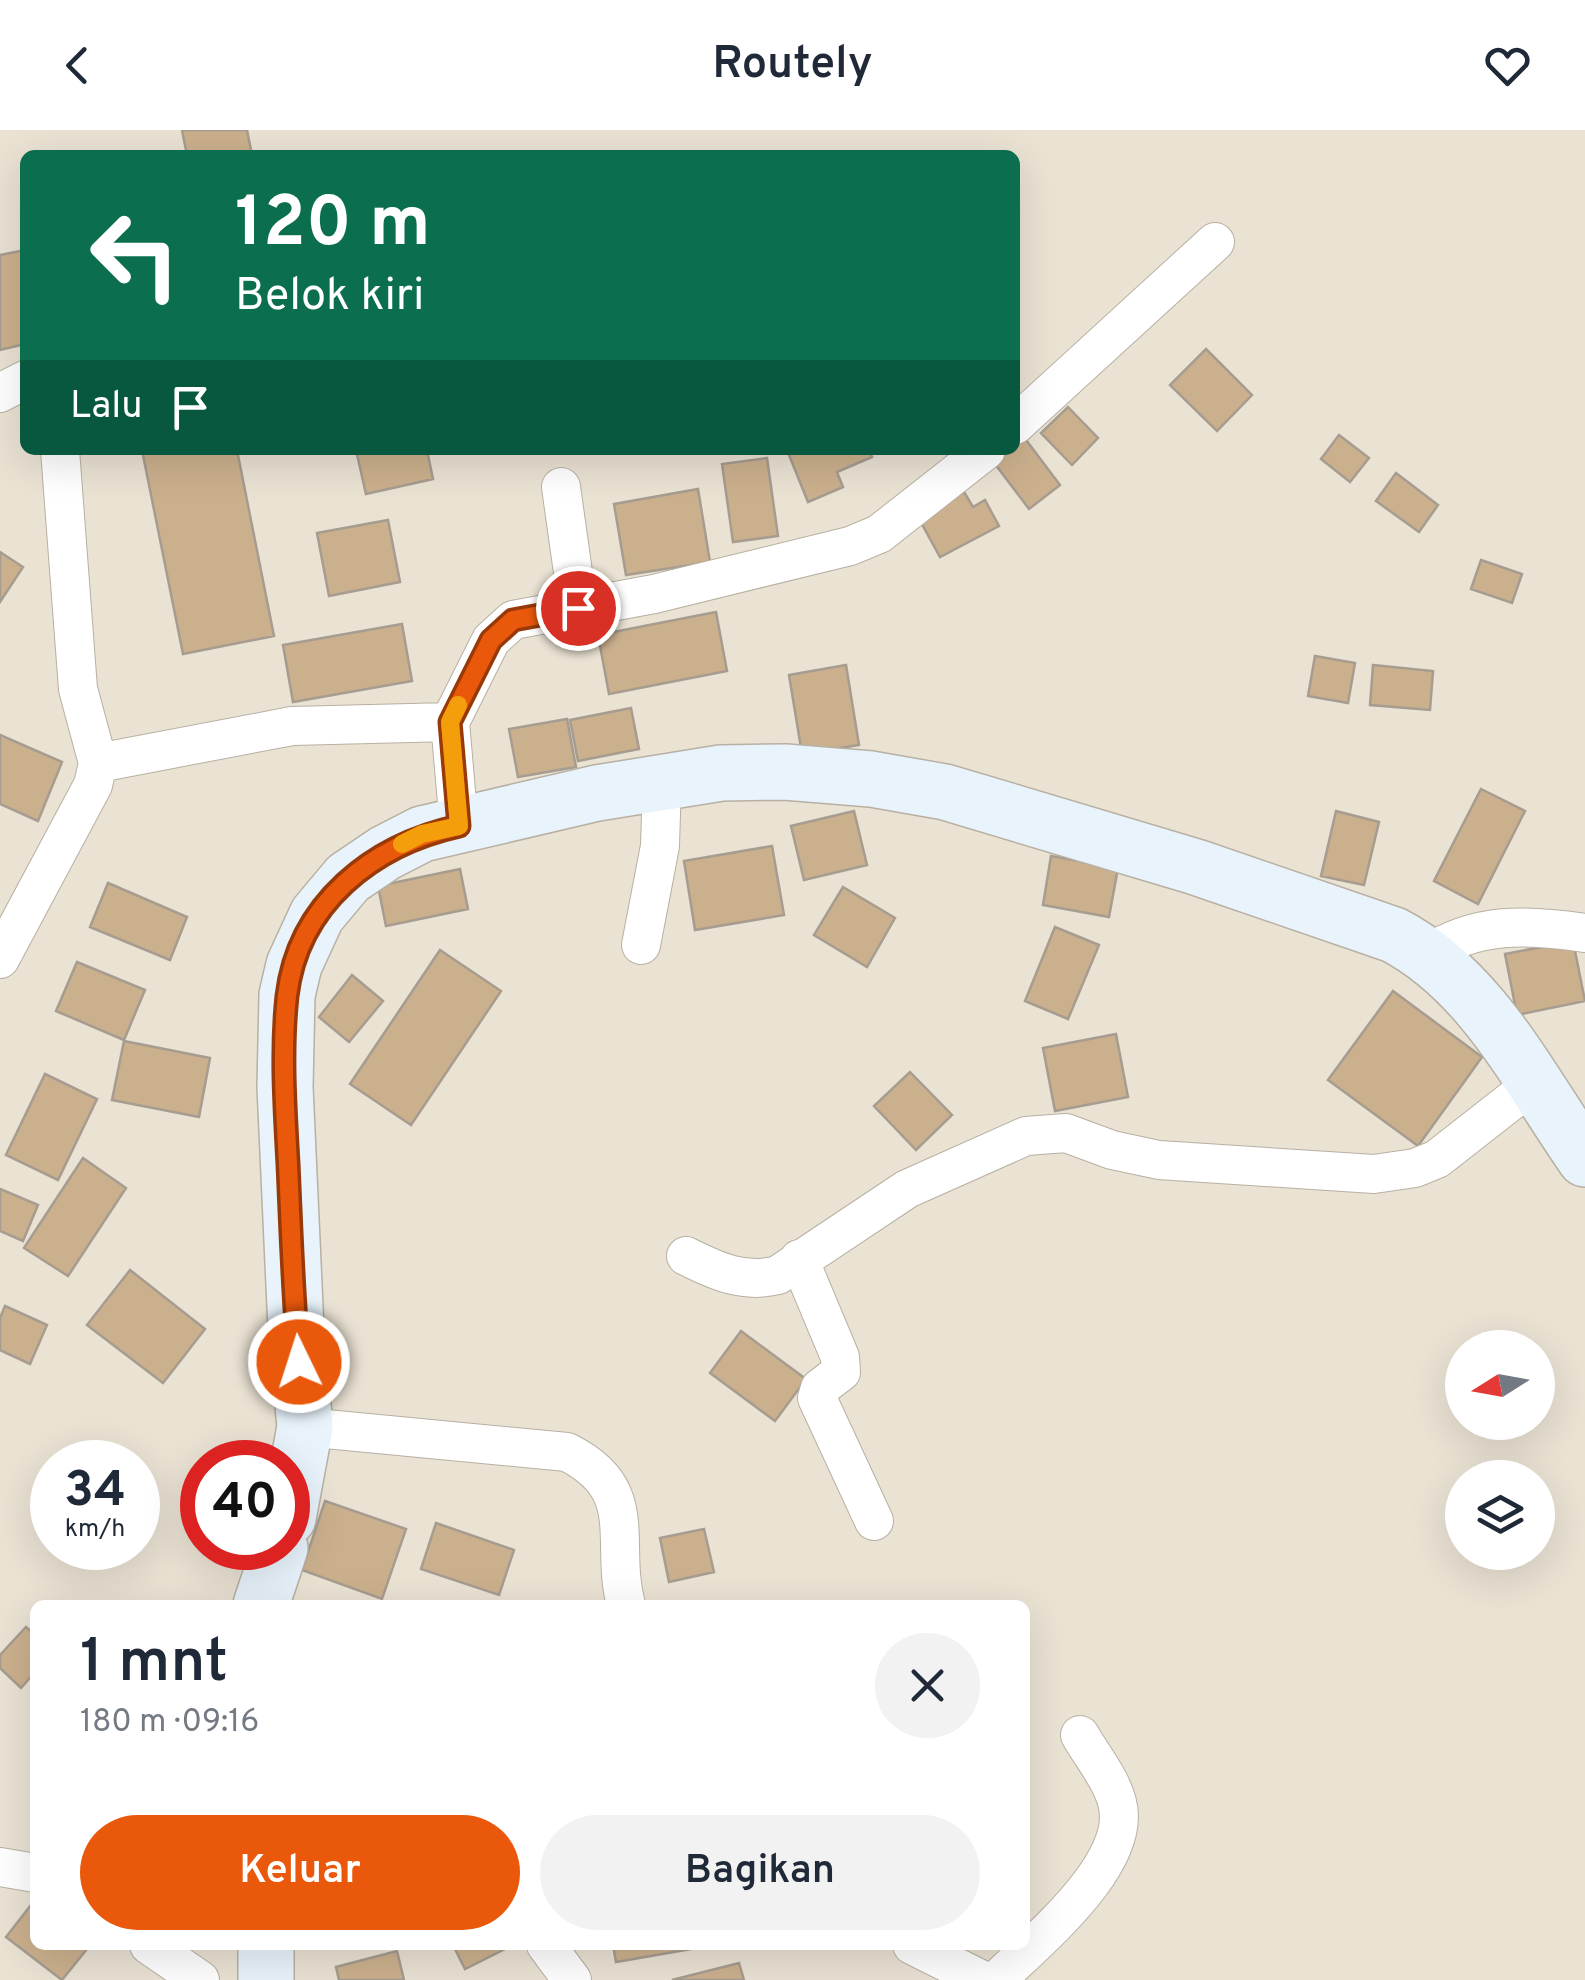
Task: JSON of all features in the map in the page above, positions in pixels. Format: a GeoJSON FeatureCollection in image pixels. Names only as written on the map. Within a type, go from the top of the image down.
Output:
{"type":"FeatureCollection","features":[{"type":"Feature","properties":{"kind":"street"},"geometry":{"type":"LineString","coordinates":[[1020,419],[1216,242]]}},
{"type":"Feature","properties":{"kind":"street"},"geometry":{"type":"LineString","coordinates":[[0,959],[14,894],[92,785],[98,764],[78,689],[60,455]]}},
{"type":"Feature","properties":{"kind":"street"},"geometry":{"type":"LineString","coordinates":[[459,826],[450,722],[491,640],[513,620],[654,594],[850,546],[879,534],[980,455]]}},
{"type":"Feature","properties":{"kind":"street"},"geometry":{"type":"LineString","coordinates":[[561,487],[578,608]]}},
{"type":"Feature","properties":{"kind":"street"},"geometry":{"type":"LineString","coordinates":[[98,764],[292,726],[450,722]]}},
{"type":"Feature","properties":{"kind":"street"},"geometry":{"type":"LineString","coordinates":[[303,1440],[284,1087],[287,995],[294,964],[318,915],[348,878],[422,834],[662,782],[750,770],[871,780],[945,792],[1134,848],[1394,935],[1447,970],[1487,1015],[1585,1158]]}},
{"type":"Feature","properties":{"kind":"street"},"geometry":{"type":"LineString","coordinates":[[641,945],[660,846],[662,782]]}},
{"type":"Feature","properties":{"kind":"street"},"geometry":{"type":"LineString","coordinates":[[1426,955],[1451,939],[1507,927],[1585,934]]}},
{"type":"Feature","properties":{"kind":"street"},"geometry":{"type":"LineString","coordinates":[[686,1256],[728,1275],[761,1280],[778,1274],[907,1189],[1026,1136],[1066,1133],[1112,1150],[1159,1160],[1374,1174],[1400,1172],[1438,1160],[1534,1083]]}},
{"type":"Feature","properties":{"kind":"street"},"geometry":{"type":"LineString","coordinates":[[800,1259],[840,1357],[841,1372],[820,1388],[818,1398],[874,1521]]}},
{"type":"Feature","properties":{"kind":"street"},"geometry":{"type":"LineString","coordinates":[[305,1428],[567,1452],[584,1460],[605,1479],[616,1508],[622,1540],[618,1577],[625,1600]]}},
{"type":"Feature","properties":{"kind":"street"},"geometry":{"type":"LineString","coordinates":[[263,1600],[273,1570]]}},
{"type":"Feature","properties":{"kind":"street"},"geometry":{"type":"LineString","coordinates":[[1030,1947],[1080,1896],[1113,1849],[1120,1828],[1117,1802],[1080,1735]]}},
{"type":"Feature","properties":{"kind":"street"},"geometry":{"type":"LineString","coordinates":[[0,1866],[30,1872]]}},
{"type":"Feature","properties":{"kind":"street"},"geometry":{"type":"LineString","coordinates":[[157,1950],[200,1980]]}},
{"type":"Feature","properties":{"kind":"street"},"geometry":{"type":"LineString","coordinates":[[266,1950],[266,1980]]}},
{"type":"Feature","properties":{"kind":"street"},"geometry":{"type":"LineString","coordinates":[[550,1950],[572,1980]]}},
{"type":"Feature","properties":{"kind":"street"},"geometry":{"type":"LineString","coordinates":[[922,1950],[982,1980]]}},
{"type":"Feature","properties":{"kind":"street"},"geometry":{"type":"LineString","coordinates":[[997,1980],[1027,1950]]}},
{"type":"Feature","properties":{"kind":"building"},"geometry":{"type":"Polygon","coordinates":[[[182,130],[247,130],[251,150],[186,150],[182,130]]]}},
{"type":"Feature","properties":{"kind":"building"},"geometry":{"type":"Polygon","coordinates":[[[20,251],[20,345],[0,350],[0,255],[20,251]]]}},
{"type":"Feature","properties":{"kind":"building"},"geometry":{"type":"Polygon","coordinates":[[[1206,349],[1252,395],[1217,431],[1170,385],[1206,349]]]}},
{"type":"Feature","properties":{"kind":"building"},"geometry":{"type":"Polygon","coordinates":[[[1068,407],[1098,438],[1072,465],[1041,433],[1068,407]]]}},
{"type":"Feature","properties":{"kind":"building"},"geometry":{"type":"Polygon","coordinates":[[[1339,435],[1369,458],[1350,482],[1321,459],[1339,435]]]}},
{"type":"Feature","properties":{"kind":"building"},"geometry":{"type":"Polygon","coordinates":[[[1023,436],[1060,485],[1029,509],[992,460],[998,455],[1020,455],[1023,436]]]}},
{"type":"Feature","properties":{"kind":"building"},"geometry":{"type":"Polygon","coordinates":[[[143,455],[238,455],[274,636],[183,654],[143,455]]]}},
{"type":"Feature","properties":{"kind":"building"},"geometry":{"type":"Polygon","coordinates":[[[357,455],[428,455],[433,479],[366,494],[357,455]]]}},
{"type":"Feature","properties":{"kind":"building"},"geometry":{"type":"Polygon","coordinates":[[[789,455],[871,455],[837,472],[843,487],[808,502],[789,455]]]}},
{"type":"Feature","properties":{"kind":"building"},"geometry":{"type":"Polygon","coordinates":[[[767,458],[778,536],[733,542],[722,464],[767,458]]]}},
{"type":"Feature","properties":{"kind":"building"},"geometry":{"type":"Polygon","coordinates":[[[1396,473],[1438,505],[1419,532],[1376,501],[1396,473]]]}},
{"type":"Feature","properties":{"kind":"building"},"geometry":{"type":"Polygon","coordinates":[[[698,489],[710,562],[626,575],[614,504],[698,489]]]}},
{"type":"Feature","properties":{"kind":"building"},"geometry":{"type":"Polygon","coordinates":[[[964,492],[973,507],[985,500],[999,526],[940,557],[918,517],[964,492]]]}},
{"type":"Feature","properties":{"kind":"building"},"geometry":{"type":"Polygon","coordinates":[[[388,520],[400,582],[329,596],[317,533],[388,520]]]}},
{"type":"Feature","properties":{"kind":"building"},"geometry":{"type":"Polygon","coordinates":[[[0,552],[23,567],[0,602],[0,552]]]}},
{"type":"Feature","properties":{"kind":"building"},"geometry":{"type":"Polygon","coordinates":[[[1481,560],[1522,574],[1512,603],[1471,589],[1481,560]]]}},
{"type":"Feature","properties":{"kind":"building"},"geometry":{"type":"Polygon","coordinates":[[[716,612],[727,671],[609,694],[598,635],[716,612]]]}},
{"type":"Feature","properties":{"kind":"building"},"geometry":{"type":"Polygon","coordinates":[[[402,624],[412,681],[293,702],[283,645],[402,624]]]}},
{"type":"Feature","properties":{"kind":"building"},"geometry":{"type":"Polygon","coordinates":[[[1315,656],[1355,663],[1348,703],[1308,696],[1315,656]]]}},
{"type":"Feature","properties":{"kind":"building"},"geometry":{"type":"Polygon","coordinates":[[[846,665],[859,745],[802,754],[789,675],[846,665]]]}},
{"type":"Feature","properties":{"kind":"building"},"geometry":{"type":"Polygon","coordinates":[[[1373,665],[1433,671],[1430,710],[1370,705],[1373,665]]]}},
{"type":"Feature","properties":{"kind":"building"},"geometry":{"type":"Polygon","coordinates":[[[631,708],[639,749],[578,761],[570,720],[631,708]]]}},
{"type":"Feature","properties":{"kind":"building"},"geometry":{"type":"Polygon","coordinates":[[[567,719],[576,767],[518,777],[509,729],[567,719]]]}},
{"type":"Feature","properties":{"kind":"building"},"geometry":{"type":"Polygon","coordinates":[[[0,735],[62,762],[38,821],[0,804],[0,735]]]}},
{"type":"Feature","properties":{"kind":"building"},"geometry":{"type":"Polygon","coordinates":[[[1481,789],[1525,811],[1478,904],[1434,881],[1481,789]]]}},
{"type":"Feature","properties":{"kind":"building"},"geometry":{"type":"Polygon","coordinates":[[[854,811],[867,865],[804,880],[791,826],[854,811]]]}},
{"type":"Feature","properties":{"kind":"building"},"geometry":{"type":"Polygon","coordinates":[[[1336,811],[1379,822],[1364,885],[1321,876],[1336,811]]]}},
{"type":"Feature","properties":{"kind":"building"},"geometry":{"type":"Polygon","coordinates":[[[772,846],[784,915],[695,930],[684,861],[772,846]]]}},
{"type":"Feature","properties":{"kind":"building"},"geometry":{"type":"Polygon","coordinates":[[[1051,856],[1118,868],[1109,917],[1043,905],[1051,856]]]}},
{"type":"Feature","properties":{"kind":"building"},"geometry":{"type":"Polygon","coordinates":[[[460,869],[468,909],[386,926],[378,886],[460,869]]]}},
{"type":"Feature","properties":{"kind":"building"},"geometry":{"type":"Polygon","coordinates":[[[108,883],[187,917],[170,960],[90,927],[108,883]]]}},
{"type":"Feature","properties":{"kind":"building"},"geometry":{"type":"Polygon","coordinates":[[[843,887],[895,918],[867,967],[814,935],[843,887]]]}},
{"type":"Feature","properties":{"kind":"building"},"geometry":{"type":"Polygon","coordinates":[[[1055,927],[1099,945],[1068,1019],[1025,1001],[1055,927]]]}},
{"type":"Feature","properties":{"kind":"building"},"geometry":{"type":"Polygon","coordinates":[[[1573,941],[1585,1001],[1517,1015],[1505,954],[1573,941]]]}},
{"type":"Feature","properties":{"kind":"building"},"geometry":{"type":"Polygon","coordinates":[[[440,950],[501,991],[411,1125],[350,1084],[440,950]]]}},
{"type":"Feature","properties":{"kind":"building"},"geometry":{"type":"Polygon","coordinates":[[[77,962],[145,990],[124,1040],[56,1011],[77,962]]]}},
{"type":"Feature","properties":{"kind":"building"},"geometry":{"type":"Polygon","coordinates":[[[352,975],[383,1001],[349,1042],[319,1017],[352,975]]]}},
{"type":"Feature","properties":{"kind":"building"},"geometry":{"type":"Polygon","coordinates":[[[1393,991],[1482,1057],[1418,1146],[1328,1080],[1393,991]]]}},
{"type":"Feature","properties":{"kind":"building"},"geometry":{"type":"Polygon","coordinates":[[[1116,1034],[1128,1097],[1055,1111],[1043,1048],[1116,1034]]]}},
{"type":"Feature","properties":{"kind":"building"},"geometry":{"type":"Polygon","coordinates":[[[124,1041],[210,1058],[199,1117],[112,1100],[124,1041]]]}},
{"type":"Feature","properties":{"kind":"building"},"geometry":{"type":"Polygon","coordinates":[[[910,1072],[952,1115],[916,1150],[874,1106],[910,1072]]]}},
{"type":"Feature","properties":{"kind":"building"},"geometry":{"type":"Polygon","coordinates":[[[45,1074],[97,1099],[58,1180],[6,1155],[45,1074]]]}},
{"type":"Feature","properties":{"kind":"building"},"geometry":{"type":"Polygon","coordinates":[[[83,1158],[126,1188],[68,1276],[24,1248],[83,1158]]]}},
{"type":"Feature","properties":{"kind":"building"},"geometry":{"type":"Polygon","coordinates":[[[0,1189],[38,1205],[23,1241],[0,1231],[0,1189]]]}},
{"type":"Feature","properties":{"kind":"building"},"geometry":{"type":"Polygon","coordinates":[[[130,1270],[205,1329],[163,1383],[87,1325],[130,1270]]]}},
{"type":"Feature","properties":{"kind":"building"},"geometry":{"type":"Polygon","coordinates":[[[5,1306],[47,1325],[30,1364],[0,1350],[0,1318],[5,1306]]]}},
{"type":"Feature","properties":{"kind":"building"},"geometry":{"type":"Polygon","coordinates":[[[741,1331],[806,1379],[775,1421],[710,1373],[741,1331]]]}},
{"type":"Feature","properties":{"kind":"building"},"geometry":{"type":"Polygon","coordinates":[[[325,1501],[406,1529],[382,1599],[302,1570],[310,1570],[310,1546],[325,1501]]]}},
{"type":"Feature","properties":{"kind":"building"},"geometry":{"type":"Polygon","coordinates":[[[436,1523],[514,1550],[499,1595],[421,1569],[436,1523]]]}},
{"type":"Feature","properties":{"kind":"building"},"geometry":{"type":"Polygon","coordinates":[[[704,1529],[714,1572],[669,1582],[660,1538],[704,1529]]]}},
{"type":"Feature","properties":{"kind":"building"},"geometry":{"type":"Polygon","coordinates":[[[26,1627],[30,1631],[30,1678],[21,1688],[0,1668],[0,1655],[26,1627]]]}},
{"type":"Feature","properties":{"kind":"building"},"geometry":{"type":"Polygon","coordinates":[[[30,1906],[30,1950],[86,1950],[62,1980],[6,1937],[30,1906]]]}},
{"type":"Feature","properties":{"kind":"building"},"geometry":{"type":"Polygon","coordinates":[[[456,1950],[503,1950],[465,1969],[456,1950]]]}},
{"type":"Feature","properties":{"kind":"building"},"geometry":{"type":"Polygon","coordinates":[[[614,1950],[685,1950],[616,1962],[614,1950]]]}},
{"type":"Feature","properties":{"kind":"building"},"geometry":{"type":"Polygon","coordinates":[[[397,1951],[404,1980],[339,1980],[336,1967],[397,1951]]]}},
{"type":"Feature","properties":{"kind":"building"},"geometry":{"type":"Polygon","coordinates":[[[739,1963],[744,1980],[672,1980],[739,1963]]]}},
{"type":"Feature","properties":{"kind":"slow traffic"},"geometry":{"type":"LineString","coordinates":[[402,844],[422,834],[459,826],[450,722],[458,705]]}},
{"type":"Feature","properties":{"kind":"route"},"geometry":{"type":"LineString","coordinates":[[299,1362],[284,1087],[287,995],[294,964],[318,915],[348,878],[422,834],[459,826],[450,722],[491,640],[513,620],[578,608]]}}]}
